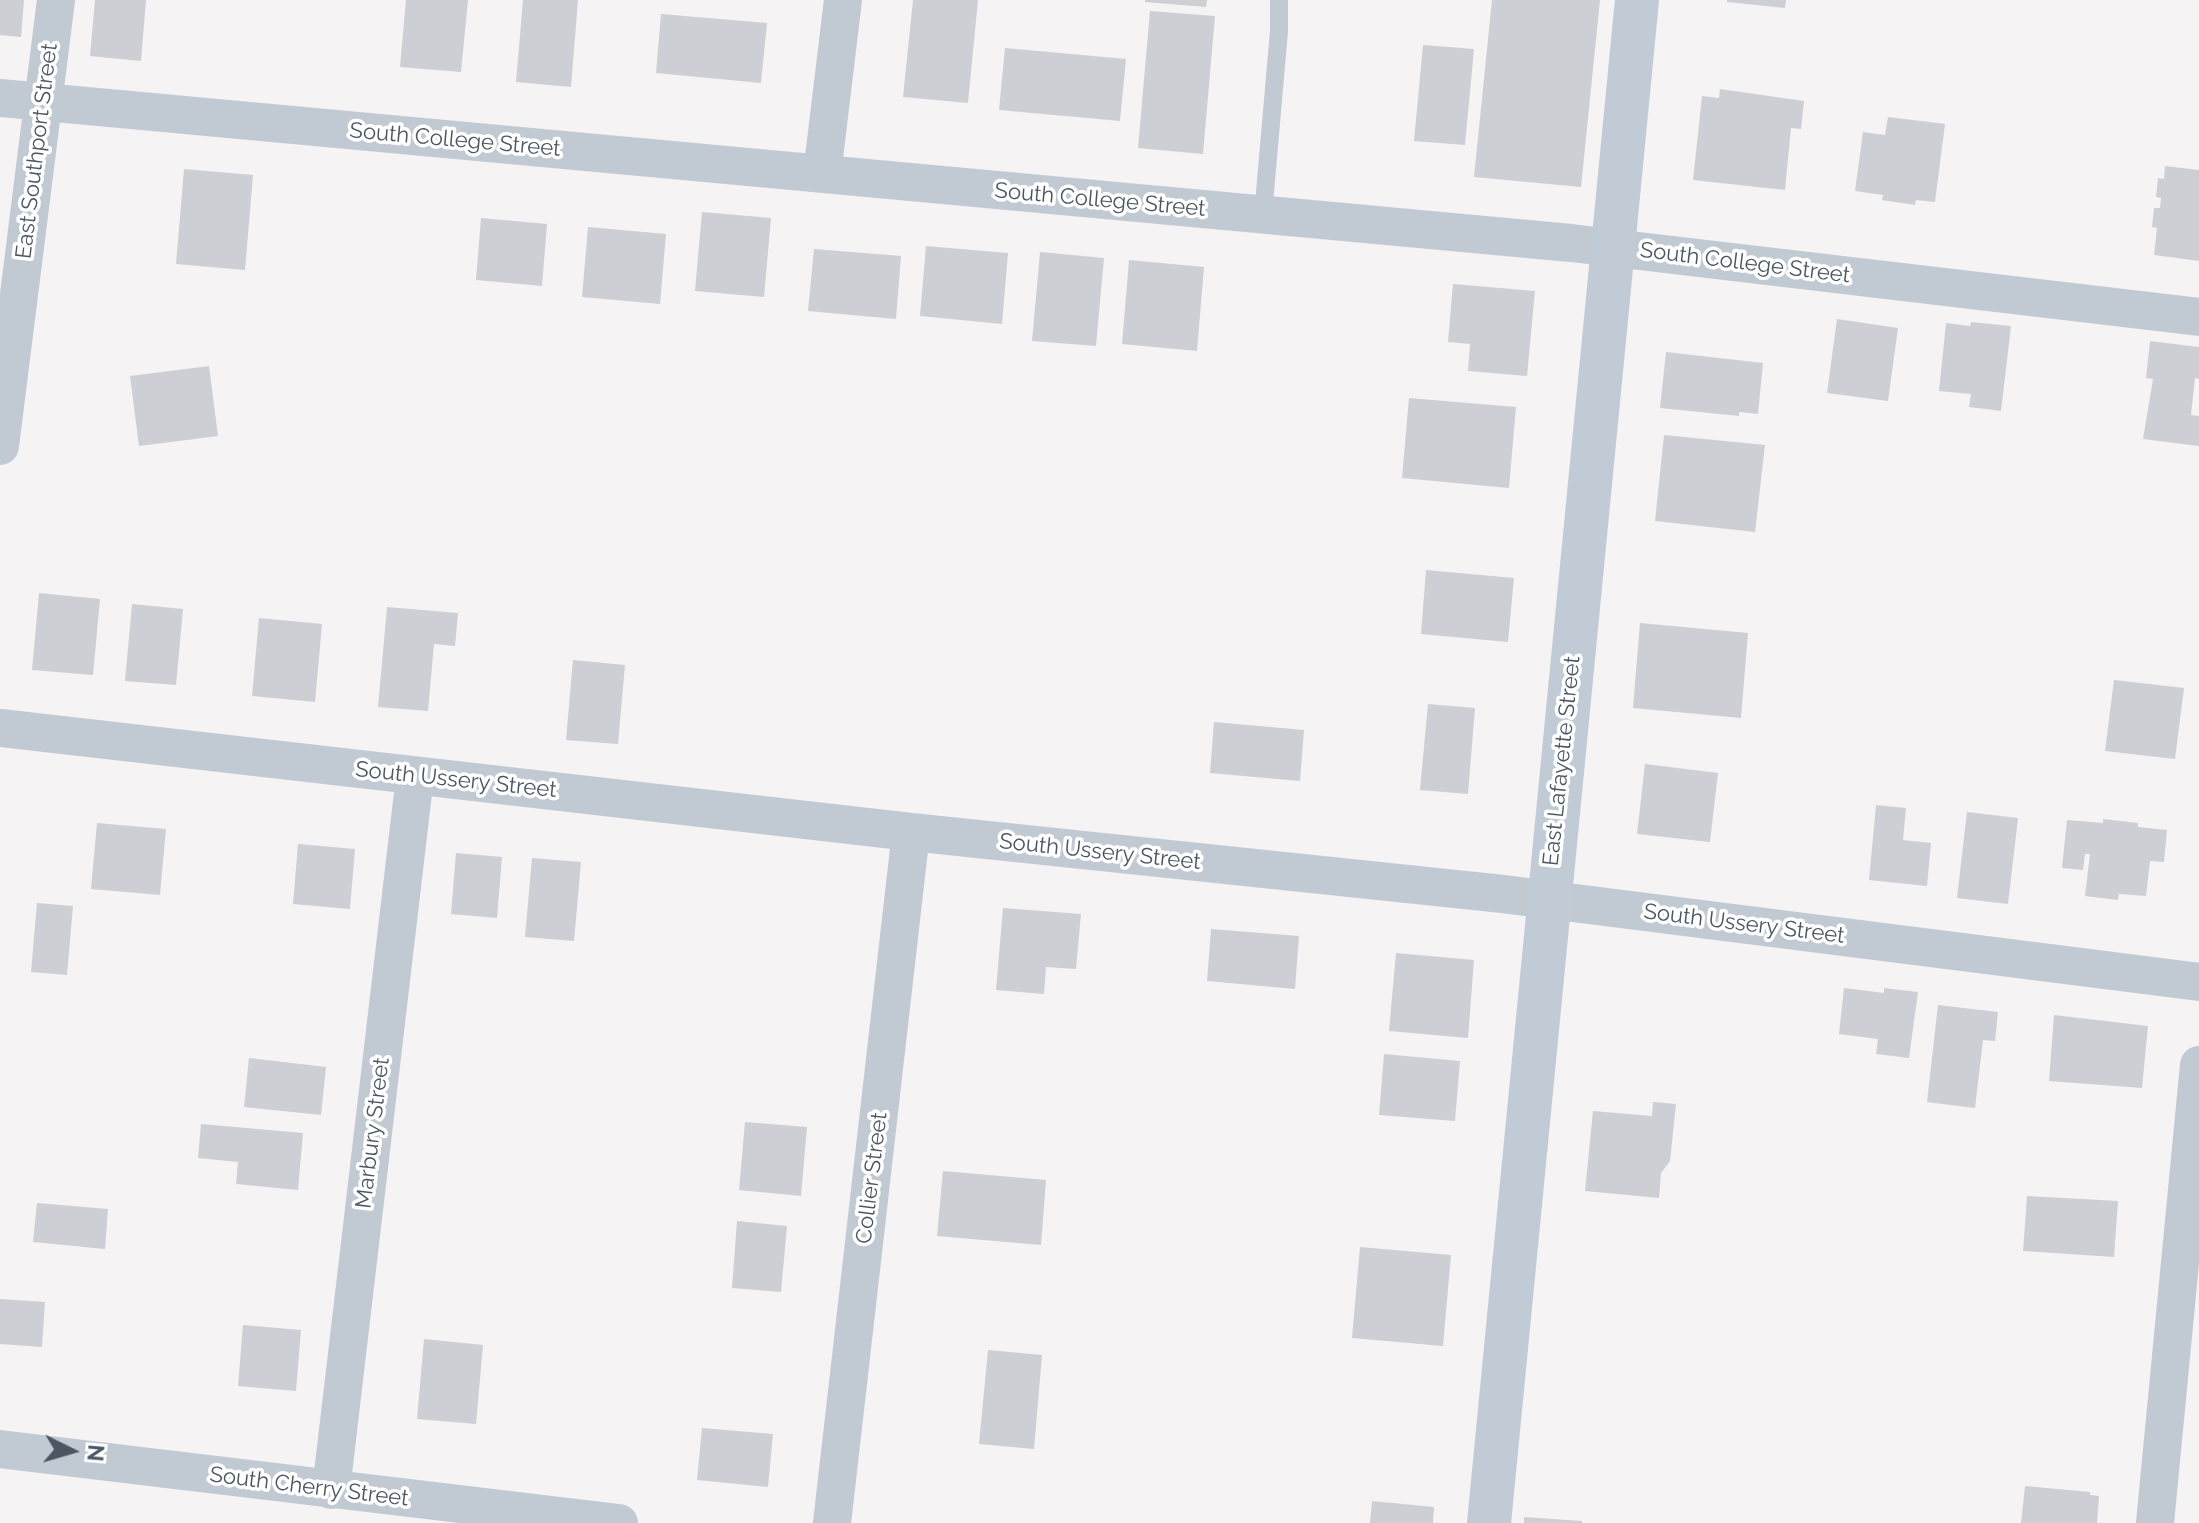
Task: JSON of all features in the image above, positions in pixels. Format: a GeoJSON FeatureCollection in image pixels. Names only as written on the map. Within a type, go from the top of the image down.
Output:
{"type":"FeatureCollection","features":[{"type":"Feature","properties":{"kind":"street","name":"East Southport Street"},"geometry":{"type":"LineString","coordinates":[[0,446],[56,0]]}},
{"type":"Feature","properties":{"kind":"street"},"geometry":{"type":"LineString","coordinates":[[822,174],[843,0]]}},
{"type":"Feature","properties":{"kind":"street","name":"East Lafayette Street"},"geometry":{"type":"LineString","coordinates":[[1489,1523],[1637,0]]}},
{"type":"Feature","properties":{"kind":"street","name":"South College Street"},"geometry":{"type":"LineString","coordinates":[[0,98],[1613,248],[2199,317]]}},
{"type":"Feature","properties":{"kind":"street","name":"South Ussery Street"},"geometry":{"type":"LineString","coordinates":[[0,728],[911,832],[1548,900],[2199,982]]}},
{"type":"Feature","properties":{"kind":"street","name":"Marbury Street"},"geometry":{"type":"LineString","coordinates":[[331,1490],[415,776]]}},
{"type":"Feature","properties":{"kind":"street","name":"Collier Street"},"geometry":{"type":"LineString","coordinates":[[832,1523],[911,832]]}},
{"type":"Feature","properties":{"kind":"street"},"geometry":{"type":"LineString","coordinates":[[2155,1523],[2199,1065]]}},
{"type":"Feature","properties":{"kind":"street","name":"South Cherry Street"},"geometry":{"type":"LineString","coordinates":[[0,1449],[619,1523]]}},
{"type":"Feature","properties":{"kind":"lane"},"geometry":{"type":"LineString","coordinates":[[1263,215],[1279,0]]}},
{"type":"Feature","properties":{"kind":"building"},"geometry":{"type":"Polygon","coordinates":[[[0,0],[24,0],[21,37],[0,35],[0,0]]]}},
{"type":"Feature","properties":{"kind":"building"},"geometry":{"type":"Polygon","coordinates":[[[95,0],[146,0],[141,61],[90,56],[95,0]]]}},
{"type":"Feature","properties":{"kind":"building"},"geometry":{"type":"Polygon","coordinates":[[[406,0],[468,0],[461,72],[400,67],[406,0]]]}},
{"type":"Feature","properties":{"kind":"building"},"geometry":{"type":"Polygon","coordinates":[[[523,0],[578,0],[571,87],[516,82],[523,0]]]}},
{"type":"Feature","properties":{"kind":"building"},"geometry":{"type":"Polygon","coordinates":[[[913,0],[978,0],[968,103],[903,97],[913,0]]]}},
{"type":"Feature","properties":{"kind":"building"},"geometry":{"type":"Polygon","coordinates":[[[1145,0],[1207,0],[1206,7],[1145,0]]]}},
{"type":"Feature","properties":{"kind":"building"},"geometry":{"type":"Polygon","coordinates":[[[1492,0],[1600,0],[1581,187],[1474,177],[1492,0]]]}},
{"type":"Feature","properties":{"kind":"building"},"geometry":{"type":"Polygon","coordinates":[[[1727,0],[1786,0],[1785,8],[1727,0]]]}},
{"type":"Feature","properties":{"kind":"building"},"geometry":{"type":"Polygon","coordinates":[[[1150,11],[1215,16],[1203,154],[1138,148],[1150,11]]]}},
{"type":"Feature","properties":{"kind":"building"},"geometry":{"type":"Polygon","coordinates":[[[661,14],[767,23],[761,83],[656,73],[661,14]]]}},
{"type":"Feature","properties":{"kind":"building"},"geometry":{"type":"Polygon","coordinates":[[[1423,45],[1474,49],[1465,145],[1414,141],[1423,45]]]}},
{"type":"Feature","properties":{"kind":"building"},"geometry":{"type":"Polygon","coordinates":[[[1005,48],[1126,59],[1120,121],[999,110],[1005,48]]]}},
{"type":"Feature","properties":{"kind":"building"},"geometry":{"type":"Polygon","coordinates":[[[1720,89],[1804,101],[1801,129],[1791,128],[1785,190],[1693,180],[1702,96],[1719,98],[1720,89]]]}},
{"type":"Feature","properties":{"kind":"building"},"geometry":{"type":"Polygon","coordinates":[[[1888,117],[1945,124],[1935,202],[1916,200],[1915,205],[1882,200],[1883,195],[1855,191],[1863,132],[1885,135],[1888,117]]]}},
{"type":"Feature","properties":{"kind":"building"},"geometry":{"type":"Polygon","coordinates":[[[2165,166],[2199,170],[2199,261],[2154,255],[2157,228],[2152,227],[2154,208],[2160,208],[2161,198],[2156,197],[2158,178],[2164,179],[2165,166]]]}},
{"type":"Feature","properties":{"kind":"building"},"geometry":{"type":"Polygon","coordinates":[[[184,169],[253,175],[245,270],[176,264],[184,169]]]}},
{"type":"Feature","properties":{"kind":"building"},"geometry":{"type":"Polygon","coordinates":[[[702,212],[771,218],[764,297],[695,291],[702,212]]]}},
{"type":"Feature","properties":{"kind":"building"},"geometry":{"type":"Polygon","coordinates":[[[481,218],[547,224],[542,286],[476,280],[481,218]]]}},
{"type":"Feature","properties":{"kind":"building"},"geometry":{"type":"Polygon","coordinates":[[[588,227],[666,234],[660,304],[582,297],[588,227]]]}},
{"type":"Feature","properties":{"kind":"building"},"geometry":{"type":"Polygon","coordinates":[[[926,246],[1008,253],[1002,324],[920,316],[926,246]]]}},
{"type":"Feature","properties":{"kind":"building"},"geometry":{"type":"Polygon","coordinates":[[[814,249],[901,256],[896,319],[808,311],[814,249]]]}},
{"type":"Feature","properties":{"kind":"building"},"geometry":{"type":"Polygon","coordinates":[[[1040,252],[1104,258],[1096,346],[1032,341],[1040,252]]]}},
{"type":"Feature","properties":{"kind":"building"},"geometry":{"type":"Polygon","coordinates":[[[1129,260],[1204,267],[1197,351],[1122,344],[1129,260]]]}},
{"type":"Feature","properties":{"kind":"building"},"geometry":{"type":"Polygon","coordinates":[[[1453,284],[1535,291],[1527,376],[1468,371],[1470,344],[1448,342],[1453,284]]]}},
{"type":"Feature","properties":{"kind":"building"},"geometry":{"type":"Polygon","coordinates":[[[1837,319],[1898,328],[1888,401],[1827,393],[1837,319]]]}},
{"type":"Feature","properties":{"kind":"building"},"geometry":{"type":"Polygon","coordinates":[[[1971,322],[2011,326],[2001,411],[1969,407],[1971,394],[1939,391],[1946,323],[1970,326],[1971,322]]]}},
{"type":"Feature","properties":{"kind":"building"},"geometry":{"type":"Polygon","coordinates":[[[2150,341],[2199,347],[2199,379],[2195,378],[2191,415],[2199,416],[2199,446],[2143,439],[2153,379],[2146,378],[2150,341]]]}},
{"type":"Feature","properties":{"kind":"building"},"geometry":{"type":"Polygon","coordinates":[[[1666,352],[1763,363],[1758,414],[1739,412],[1739,416],[1660,408],[1666,352]]]}},
{"type":"Feature","properties":{"kind":"building"},"geometry":{"type":"Polygon","coordinates":[[[209,366],[218,436],[139,446],[130,376],[209,366]]]}},
{"type":"Feature","properties":{"kind":"building"},"geometry":{"type":"Polygon","coordinates":[[[1409,398],[1516,407],[1509,488],[1402,478],[1409,398]]]}},
{"type":"Feature","properties":{"kind":"building"},"geometry":{"type":"Polygon","coordinates":[[[1664,435],[1765,445],[1755,532],[1655,521],[1664,435]]]}},
{"type":"Feature","properties":{"kind":"building"},"geometry":{"type":"Polygon","coordinates":[[[1426,570],[1514,578],[1508,642],[1421,634],[1426,570]]]}},
{"type":"Feature","properties":{"kind":"building"},"geometry":{"type":"Polygon","coordinates":[[[39,593],[100,599],[93,675],[32,670],[39,593]]]}},
{"type":"Feature","properties":{"kind":"building"},"geometry":{"type":"Polygon","coordinates":[[[132,604],[183,609],[176,685],[125,681],[132,604]]]}},
{"type":"Feature","properties":{"kind":"building"},"geometry":{"type":"Polygon","coordinates":[[[387,607],[458,613],[455,646],[434,644],[428,711],[378,707],[387,607]]]}},
{"type":"Feature","properties":{"kind":"building"},"geometry":{"type":"Polygon","coordinates":[[[259,618],[322,624],[315,702],[252,696],[259,618]]]}},
{"type":"Feature","properties":{"kind":"building"},"geometry":{"type":"Polygon","coordinates":[[[1640,623],[1748,633],[1741,718],[1633,708],[1640,623]]]}},
{"type":"Feature","properties":{"kind":"building"},"geometry":{"type":"Polygon","coordinates":[[[573,660],[625,665],[618,744],[566,740],[573,660]]]}},
{"type":"Feature","properties":{"kind":"building"},"geometry":{"type":"Polygon","coordinates":[[[2114,680],[2184,688],[2175,759],[2105,751],[2114,680]]]}},
{"type":"Feature","properties":{"kind":"building"},"geometry":{"type":"Polygon","coordinates":[[[1428,704],[1475,708],[1468,794],[1420,790],[1428,704]]]}},
{"type":"Feature","properties":{"kind":"building"},"geometry":{"type":"Polygon","coordinates":[[[1214,722],[1304,730],[1300,781],[1210,773],[1214,722]]]}},
{"type":"Feature","properties":{"kind":"building"},"geometry":{"type":"Polygon","coordinates":[[[1645,764],[1718,773],[1710,842],[1637,834],[1645,764]]]}},
{"type":"Feature","properties":{"kind":"building"},"geometry":{"type":"Polygon","coordinates":[[[1876,805],[1906,808],[1903,840],[1931,843],[1927,886],[1869,880],[1876,805]]]}},
{"type":"Feature","properties":{"kind":"building"},"geometry":{"type":"Polygon","coordinates":[[[1967,812],[2018,818],[2008,904],[1957,898],[1967,812]]]}},
{"type":"Feature","properties":{"kind":"building"},"geometry":{"type":"Polygon","coordinates":[[[2103,819],[2167,830],[2164,862],[2150,861],[2146,896],[2119,894],[2118,900],[2085,896],[2090,854],[2085,854],[2083,870],[2062,868],[2067,820],[2103,823],[2103,819]]]}},
{"type":"Feature","properties":{"kind":"building"},"geometry":{"type":"Polygon","coordinates":[[[97,823],[166,829],[160,895],[91,889],[97,823]]]}},
{"type":"Feature","properties":{"kind":"building"},"geometry":{"type":"Polygon","coordinates":[[[298,844],[355,849],[350,909],[293,904],[298,844]]]}},
{"type":"Feature","properties":{"kind":"building"},"geometry":{"type":"Polygon","coordinates":[[[456,853],[502,857],[497,918],[451,914],[456,853]]]}},
{"type":"Feature","properties":{"kind":"building"},"geometry":{"type":"Polygon","coordinates":[[[532,858],[581,862],[574,941],[525,937],[532,858]]]}},
{"type":"Feature","properties":{"kind":"building"},"geometry":{"type":"Polygon","coordinates":[[[37,903],[73,906],[67,975],[31,972],[37,903]]]}},
{"type":"Feature","properties":{"kind":"building"},"geometry":{"type":"Polygon","coordinates":[[[1003,908],[1081,914],[1076,969],[1046,967],[1044,994],[996,990],[1003,908]]]}},
{"type":"Feature","properties":{"kind":"building"},"geometry":{"type":"Polygon","coordinates":[[[1211,929],[1299,936],[1295,989],[1207,981],[1211,929]]]}},
{"type":"Feature","properties":{"kind":"building"},"geometry":{"type":"Polygon","coordinates":[[[1396,953],[1474,960],[1468,1038],[1389,1031],[1396,953]]]}},
{"type":"Feature","properties":{"kind":"building"},"geometry":{"type":"Polygon","coordinates":[[[1844,988],[1884,993],[1884,988],[1918,992],[1909,1058],[1876,1054],[1878,1039],[1839,1034],[1844,988]]]}},
{"type":"Feature","properties":{"kind":"building"},"geometry":{"type":"Polygon","coordinates":[[[1938,1005],[1998,1012],[1995,1041],[1983,1040],[1975,1108],[1927,1102],[1938,1005]]]}},
{"type":"Feature","properties":{"kind":"building"},"geometry":{"type":"Polygon","coordinates":[[[2054,1015],[2148,1026],[2142,1088],[2049,1081],[2054,1015]]]}},
{"type":"Feature","properties":{"kind":"building"},"geometry":{"type":"Polygon","coordinates":[[[1384,1054],[1460,1061],[1455,1121],[1379,1115],[1384,1054]]]}},
{"type":"Feature","properties":{"kind":"building"},"geometry":{"type":"Polygon","coordinates":[[[249,1058],[326,1067],[321,1115],[244,1107],[249,1058]]]}},
{"type":"Feature","properties":{"kind":"building"},"geometry":{"type":"Polygon","coordinates":[[[1653,1102],[1676,1104],[1670,1161],[1661,1173],[1659,1198],[1585,1191],[1593,1111],[1652,1116],[1653,1102]]]}},
{"type":"Feature","properties":{"kind":"building"},"geometry":{"type":"Polygon","coordinates":[[[745,1122],[807,1127],[801,1196],[739,1190],[745,1122]]]}},
{"type":"Feature","properties":{"kind":"building"},"geometry":{"type":"Polygon","coordinates":[[[201,1124],[303,1133],[298,1190],[236,1184],[238,1162],[198,1158],[201,1124]]]}},
{"type":"Feature","properties":{"kind":"building"},"geometry":{"type":"Polygon","coordinates":[[[943,1171],[1046,1180],[1041,1245],[937,1236],[943,1171]]]}},
{"type":"Feature","properties":{"kind":"building"},"geometry":{"type":"Polygon","coordinates":[[[2027,1196],[2118,1201],[2114,1257],[2023,1251],[2027,1196]]]}},
{"type":"Feature","properties":{"kind":"building"},"geometry":{"type":"Polygon","coordinates":[[[37,1203],[108,1209],[105,1249],[33,1242],[37,1203]]]}},
{"type":"Feature","properties":{"kind":"building"},"geometry":{"type":"Polygon","coordinates":[[[737,1221],[787,1226],[781,1292],[732,1288],[737,1221]]]}},
{"type":"Feature","properties":{"kind":"building"},"geometry":{"type":"Polygon","coordinates":[[[1360,1247],[1451,1255],[1443,1346],[1352,1338],[1360,1247]]]}},
{"type":"Feature","properties":{"kind":"building"},"geometry":{"type":"Polygon","coordinates":[[[0,1299],[45,1302],[42,1347],[0,1344],[0,1299]]]}},
{"type":"Feature","properties":{"kind":"building"},"geometry":{"type":"Polygon","coordinates":[[[243,1325],[301,1330],[296,1391],[238,1386],[243,1325]]]}},
{"type":"Feature","properties":{"kind":"building"},"geometry":{"type":"Polygon","coordinates":[[[424,1339],[483,1345],[476,1424],[417,1419],[424,1339]]]}},
{"type":"Feature","properties":{"kind":"building"},"geometry":{"type":"Polygon","coordinates":[[[988,1350],[1042,1355],[1034,1449],[979,1444],[988,1350]]]}},
{"type":"Feature","properties":{"kind":"building"},"geometry":{"type":"Polygon","coordinates":[[[702,1428],[773,1434],[768,1487],[697,1480],[702,1428]]]}},
{"type":"Feature","properties":{"kind":"building"},"geometry":{"type":"Polygon","coordinates":[[[2025,1486],[2090,1492],[2090,1495],[2099,1496],[2097,1523],[2021,1523],[2025,1486]]]}},
{"type":"Feature","properties":{"kind":"building"},"geometry":{"type":"Polygon","coordinates":[[[1372,1501],[1434,1507],[1433,1523],[1370,1523],[1372,1501]]]}},
{"type":"Feature","properties":{"kind":"building"},"geometry":{"type":"Polygon","coordinates":[[[1524,1517],[1582,1521],[1582,1523],[1524,1523],[1524,1517]]]}}]}
